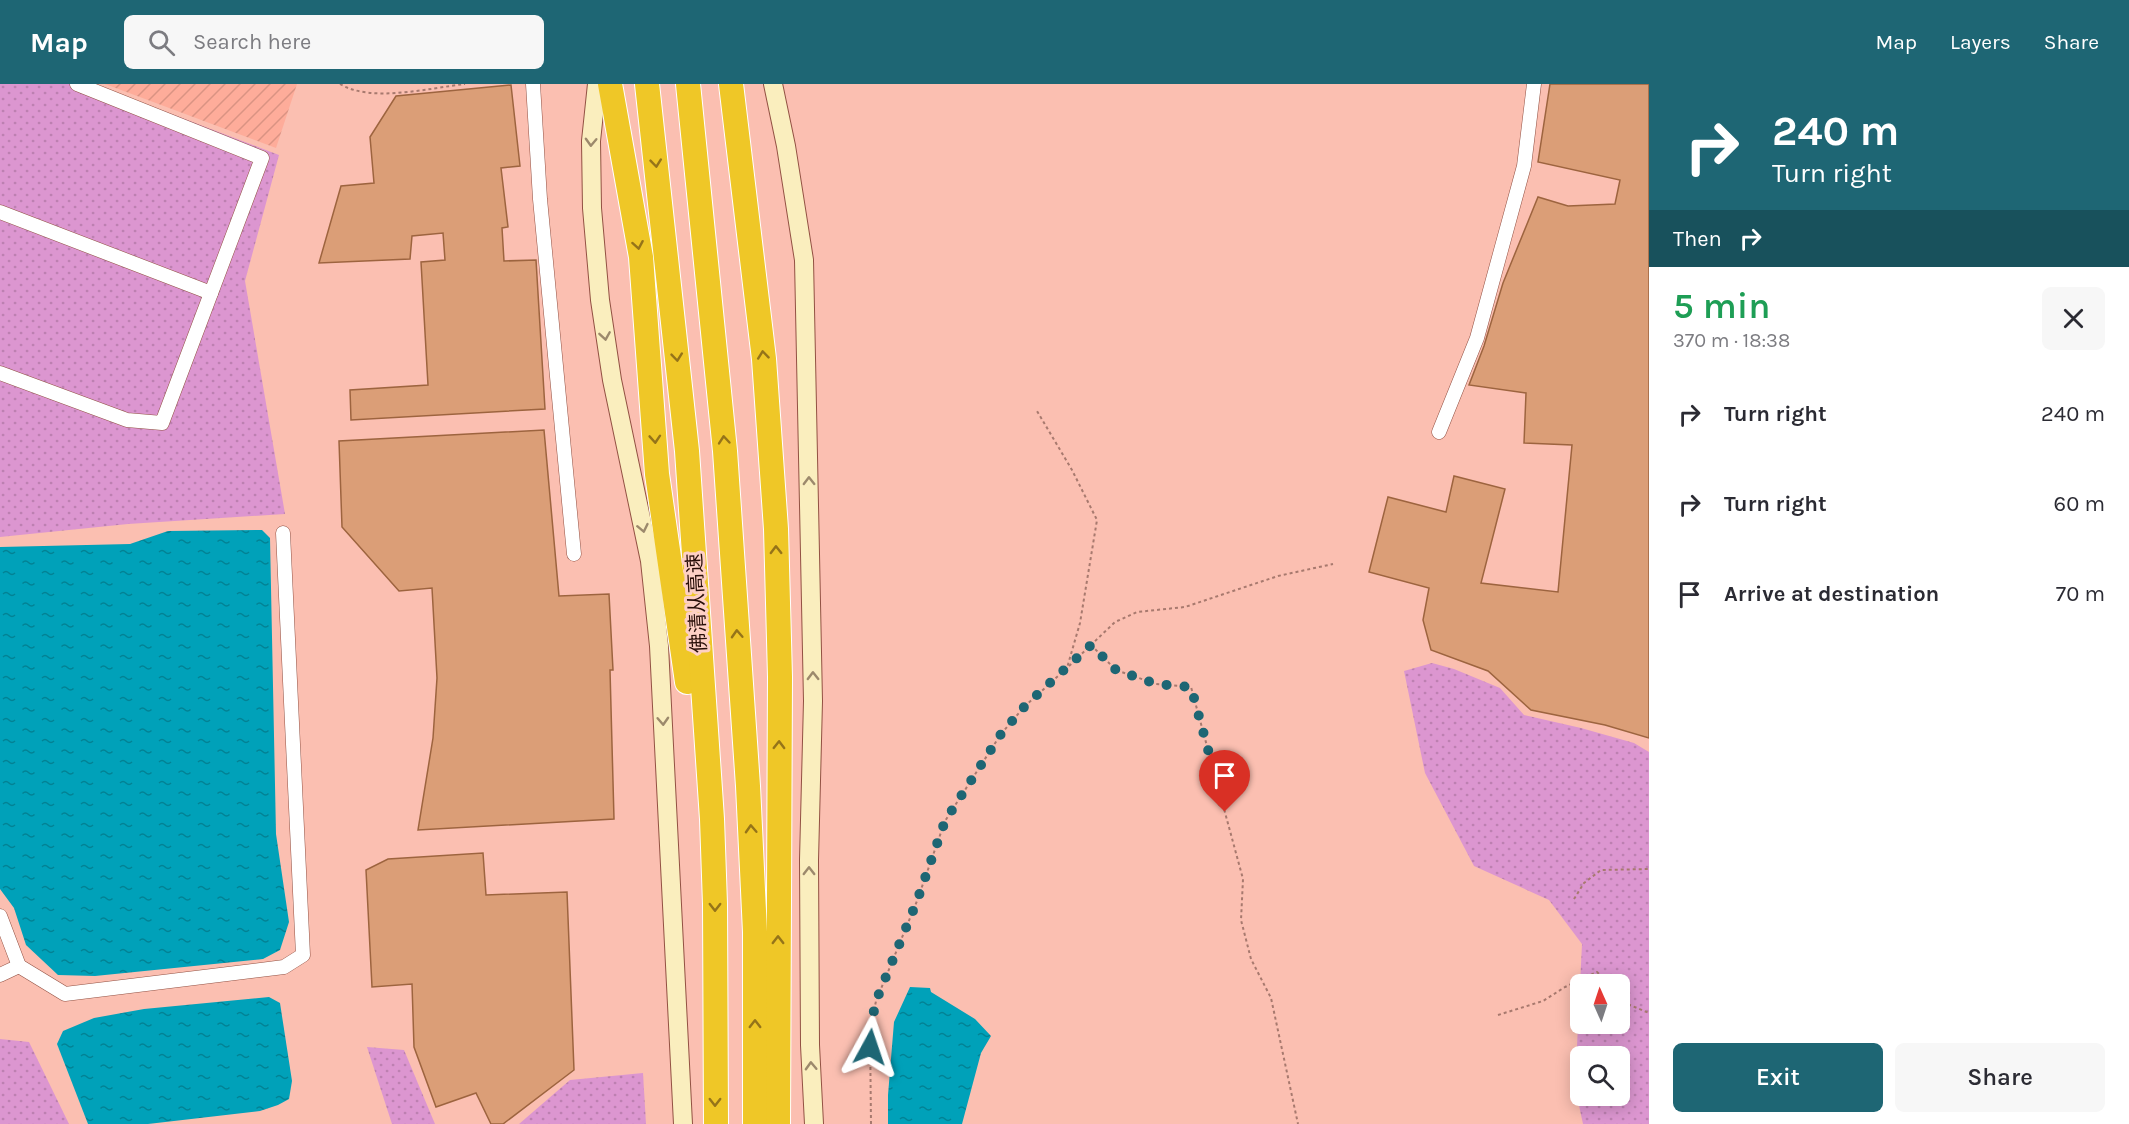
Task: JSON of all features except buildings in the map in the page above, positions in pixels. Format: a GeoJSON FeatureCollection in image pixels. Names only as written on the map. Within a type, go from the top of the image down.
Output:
{"type":"FeatureCollection","features":[{"type":"Feature","properties":{"kind":"highway"},"geometry":{"type":"LineString","coordinates":[[610,84],[640,257],[657,474],[692,718],[700,806],[714,869]]}},
{"type":"Feature","properties":{"kind":"highway","name":"佛清从高速"},"geometry":{"type":"LineString","coordinates":[[647,84],[687,461],[714,869],[716,1124]]}},
{"type":"Feature","properties":{"kind":"highway","name":"佛清从高速"},"geometry":{"type":"LineString","coordinates":[[688,84],[725,451],[748,786],[755,932],[755,1124]]}},
{"type":"Feature","properties":{"kind":"highway"},"geometry":{"type":"LineString","coordinates":[[731,84],[764,359],[776,529],[780,677],[778,1124]]}},
{"type":"Feature","properties":{"kind":"main road"},"geometry":{"type":"LineString","coordinates":[[597,84],[591,141],[591,186],[600,300],[612,380],[650,561],[659,646],[683,1124]]}},
{"type":"Feature","properties":{"kind":"main road"},"geometry":{"type":"LineString","coordinates":[[773,84],[786,146],[804,260],[813,701],[809,860],[810,1045],[814,1124]]}},
{"type":"Feature","properties":{"kind":"street"},"geometry":{"type":"LineString","coordinates":[[0,373],[126,420],[162,423],[262,158],[77,84]]}},
{"type":"Feature","properties":{"kind":"street"},"geometry":{"type":"LineString","coordinates":[[533,84],[540,199],[574,554]]}},
{"type":"Feature","properties":{"kind":"street"},"geometry":{"type":"LineString","coordinates":[[1440,432],[1477,338],[1524,166],[1534,84]]}},
{"type":"Feature","properties":{"kind":"street"},"geometry":{"type":"LineString","coordinates":[[0,212],[211,293]]}},
{"type":"Feature","properties":{"kind":"street"},"geometry":{"type":"LineString","coordinates":[[0,916],[19,966],[65,994],[284,967],[303,955],[283,533]]}},
{"type":"Feature","properties":{"kind":"street"},"geometry":{"type":"LineString","coordinates":[[0,975],[19,966]]}},
{"type":"Feature","properties":{"kind":"path"},"geometry":{"type":"LineString","coordinates":[[340,84],[355,91],[375,93],[465,84]]}},
{"type":"Feature","properties":{"kind":"path"},"geometry":{"type":"LineString","coordinates":[[1037,411],[1072,470],[1097,520],[1080,623],[1067,668]]}},
{"type":"Feature","properties":{"kind":"path"},"geometry":{"type":"LineString","coordinates":[[871,1124],[870,1030],[876,1001],[917,901],[945,821],[1001,734],[1025,706],[1115,622],[1137,612],[1185,607],[1278,576],[1333,564]]}},
{"type":"Feature","properties":{"kind":"path"},"geometry":{"type":"LineString","coordinates":[[1091,645],[1116,670],[1156,684],[1191,687],[1243,879],[1242,920],[1246,939],[1251,959],[1271,998],[1298,1124]]}},
{"type":"Feature","properties":{"kind":"path"},"geometry":{"type":"LineString","coordinates":[[1574,899],[1584,882],[1601,870],[1649,869]]}},
{"type":"Feature","properties":{"kind":"path"},"geometry":{"type":"LineString","coordinates":[[1498,1015],[1543,1001],[1570,985]]}},
{"type":"Feature","properties":{"kind":"path"},"geometry":{"type":"LineString","coordinates":[[1630,1005],[1649,1013]]}},
{"type":"Feature","properties":{"kind":"shaded area"},"geometry":{"type":"Polygon","coordinates":[[[0,84],[93,84],[279,155],[245,281],[285,514],[128,524],[0,537],[0,84]]]}},
{"type":"Feature","properties":{"kind":"shaded area"},"geometry":{"type":"Polygon","coordinates":[[[105,84],[297,84],[276,148],[105,84]]]}},
{"type":"Feature","properties":{"kind":"shaded area"},"geometry":{"type":"Polygon","coordinates":[[[1432,663],[1454,669],[1500,688],[1524,715],[1634,743],[1649,752],[1649,1124],[1583,1124],[1579,1106],[1630,1106],[1630,1046],[1577,1046],[1578,1034],[1630,1034],[1630,974],[1581,974],[1582,944],[1549,900],[1474,866],[1425,773],[1404,671],[1432,663]]]}},
{"type":"Feature","properties":{"kind":"shaded area"},"geometry":{"type":"Polygon","coordinates":[[[0,1039],[29,1042],[69,1124],[0,1124],[0,1039]]]}},
{"type":"Feature","properties":{"kind":"shaded area"},"geometry":{"type":"Polygon","coordinates":[[[367,1047],[404,1050],[435,1124],[392,1124],[367,1047]]]}},
{"type":"Feature","properties":{"kind":"shaded area"},"geometry":{"type":"Polygon","coordinates":[[[643,1073],[646,1124],[519,1124],[570,1080],[643,1073]]]}},
{"type":"Feature","properties":{"kind":"water"},"geometry":{"type":"Polygon","coordinates":[[[262,530],[270,538],[276,834],[289,922],[280,950],[263,959],[95,976],[58,975],[26,945],[14,908],[0,889],[0,547],[130,544],[168,531],[262,530]]]}},
{"type":"Feature","properties":{"kind":"water"},"geometry":{"type":"Polygon","coordinates":[[[910,987],[930,988],[931,992],[975,1019],[991,1036],[981,1053],[962,1124],[888,1124],[894,1022],[910,987]]]}},
{"type":"Feature","properties":{"kind":"water"},"geometry":{"type":"Polygon","coordinates":[[[269,997],[280,1003],[292,1081],[289,1099],[260,1111],[148,1124],[88,1124],[57,1044],[63,1031],[94,1018],[144,1009],[269,997]]]}},
{"type":"Feature","properties":{"kind":"route"},"geometry":{"type":"LineString","coordinates":[[870,1047],[870,1030],[876,1001],[917,901],[945,821],[1001,734],[1025,706],[1091,645],[1116,670],[1156,684],[1191,687],[1199,709],[1225,812]]}}]}
